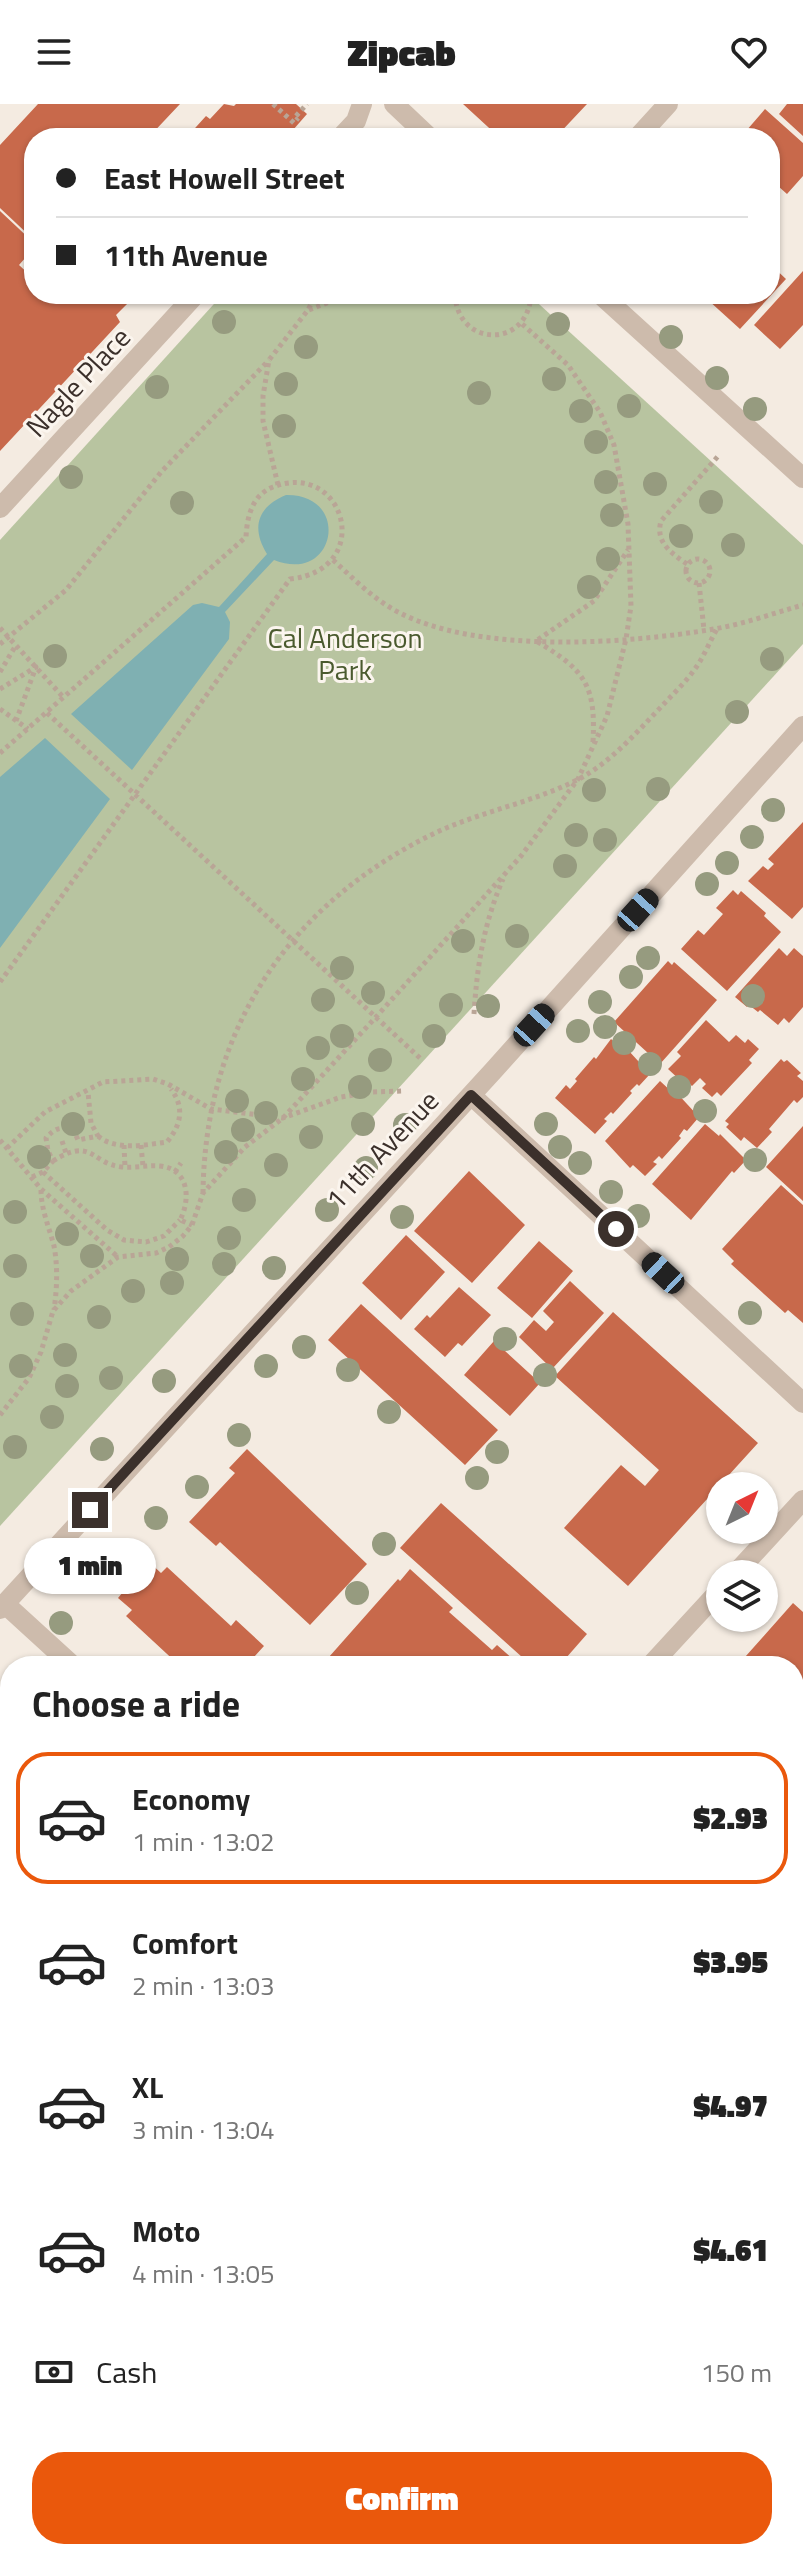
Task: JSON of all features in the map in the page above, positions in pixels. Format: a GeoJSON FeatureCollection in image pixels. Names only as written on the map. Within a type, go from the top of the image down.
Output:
{"type":"FeatureCollection","features":[{"type":"Feature","properties":{"kind":"street"},"geometry":{"type":"LineString","coordinates":[[349,128],[356,121],[362,104]]}},
{"type":"Feature","properties":{"kind":"street"},"geometry":{"type":"LineString","coordinates":[[394,104],[419,128]]}},
{"type":"Feature","properties":{"kind":"street"},"geometry":{"type":"LineString","coordinates":[[646,128],[668,104]]}},
{"type":"Feature","properties":{"kind":"street","name":"Nagle Place"},"geometry":{"type":"LineString","coordinates":[[0,508],[187,304]]}},
{"type":"Feature","properties":{"kind":"street"},"geometry":{"type":"LineString","coordinates":[[611,304],[803,478]]}},
{"type":"Feature","properties":{"kind":"street","name":"11th Avenue"},"geometry":{"type":"LineString","coordinates":[[2,1607],[471,1095],[803,726]]}},
{"type":"Feature","properties":{"kind":"street"},"geometry":{"type":"LineString","coordinates":[[471,1095],[803,1403]]}},
{"type":"Feature","properties":{"kind":"street"},"geometry":{"type":"LineString","coordinates":[[748,1560],[803,1500]]}},
{"type":"Feature","properties":{"kind":"street"},"geometry":{"type":"LineString","coordinates":[[659,1656],[706,1605]]}},
{"type":"Feature","properties":{"kind":"street"},"geometry":{"type":"LineString","coordinates":[[2,1607],[61,1656]]}},
{"type":"Feature","properties":{"kind":"path"},"geometry":{"type":"LineString","coordinates":[[273,104],[282,108],[294,123],[307,104]]}},
{"type":"Feature","properties":{"kind":"path"},"geometry":{"type":"LineString","coordinates":[[0,644],[66,590],[162,471],[269,360],[311,304]]}},
{"type":"Feature","properties":{"kind":"path"},"geometry":{"type":"LineString","coordinates":[[308,310],[323,304]]}},
{"type":"Feature","properties":{"kind":"path"},"geometry":{"type":"LineString","coordinates":[[455,304],[465,324],[477,332],[491,335],[505,333],[521,323],[530,304]]}},
{"type":"Feature","properties":{"kind":"path"},"geometry":{"type":"LineString","coordinates":[[203,1193],[245,1147],[283,1118],[521,856],[578,779],[607,716],[631,606],[628,524],[620,471],[614,445],[600,412],[568,365],[521,323]]}},
{"type":"Feature","properties":{"kind":"path"},"geometry":{"type":"LineString","coordinates":[[269,360],[263,396],[263,421],[278,485]]}},
{"type":"Feature","properties":{"kind":"path"},"geometry":{"type":"LineString","coordinates":[[687,564],[666,547],[659,529],[661,521],[719,455]]}},
{"type":"Feature","properties":{"kind":"path"},"geometry":{"type":"LineString","coordinates":[[0,753],[246,537],[247,519],[254,502],[268,489],[302,482],[317,487],[330,497],[339,511],[343,527],[341,544],[333,560],[307,577],[290,579],[0,982]]}},
{"type":"Feature","properties":{"kind":"path"},"geometry":{"type":"LineString","coordinates":[[536,641],[594,601],[629,549]]}},
{"type":"Feature","properties":{"kind":"path"},"geometry":{"type":"LineString","coordinates":[[698,558],[708,564],[709,576],[699,583],[693,583],[686,577],[687,564],[698,558]]}},
{"type":"Feature","properties":{"kind":"path"},"geometry":{"type":"LineString","coordinates":[[333,560],[371,595],[399,613],[433,627],[466,635],[536,641],[626,639],[717,629],[803,605]]}},
{"type":"Feature","properties":{"kind":"path"},"geometry":{"type":"LineString","coordinates":[[699,583],[704,630]]}},
{"type":"Feature","properties":{"kind":"path"},"geometry":{"type":"LineString","coordinates":[[0,628],[64,698]]}},
{"type":"Feature","properties":{"kind":"path"},"geometry":{"type":"LineString","coordinates":[[53,1311],[87,1277],[118,1257],[142,1256],[169,1247],[192,1225],[203,1193],[203,1164],[211,1109],[229,1045],[271,968],[292,941],[347,888],[382,864],[436,833],[578,779],[619,751],[685,681],[717,629]]}},
{"type":"Feature","properties":{"kind":"path"},"geometry":{"type":"LineString","coordinates":[[536,641],[561,656],[583,679],[592,696],[592,745]]}},
{"type":"Feature","properties":{"kind":"path"},"geometry":{"type":"LineString","coordinates":[[0,672],[16,645]]}},
{"type":"Feature","properties":{"kind":"path"},"geometry":{"type":"LineString","coordinates":[[0,689],[36,667]]}},
{"type":"Feature","properties":{"kind":"path"},"geometry":{"type":"LineString","coordinates":[[16,721],[36,667]]}},
{"type":"Feature","properties":{"kind":"path"},"geometry":{"type":"LineString","coordinates":[[0,709],[28,729]]}},
{"type":"Feature","properties":{"kind":"path"},"geometry":{"type":"LineString","coordinates":[[47,713],[421,1059]]}},
{"type":"Feature","properties":{"kind":"path"},"geometry":{"type":"LineString","coordinates":[[474,1014],[480,944],[489,909],[505,874]]}},
{"type":"Feature","properties":{"kind":"path"},"geometry":{"type":"LineString","coordinates":[[7,1148],[45,1112],[103,1082],[153,1079],[168,1084],[211,1109],[283,1118],[341,1097],[405,1091]]}},
{"type":"Feature","properties":{"kind":"path"},"geometry":{"type":"LineString","coordinates":[[88,1092],[91,1123],[98,1136],[106,1143],[141,1145],[167,1142],[176,1132],[180,1106],[168,1084]]}},
{"type":"Feature","properties":{"kind":"path"},"geometry":{"type":"LineString","coordinates":[[53,1161],[46,1138],[53,1130],[64,1127],[74,1131],[78,1140],[98,1136]]}},
{"type":"Feature","properties":{"kind":"path"},"geometry":{"type":"LineString","coordinates":[[0,1140],[41,1189],[118,1257]]}},
{"type":"Feature","properties":{"kind":"path"},"geometry":{"type":"LineString","coordinates":[[62,1141],[66,1153]]}},
{"type":"Feature","properties":{"kind":"path"},"geometry":{"type":"LineString","coordinates":[[124,1145],[125,1167]]}},
{"type":"Feature","properties":{"kind":"path"},"geometry":{"type":"LineString","coordinates":[[141,1145],[143,1166]]}},
{"type":"Feature","properties":{"kind":"path"},"geometry":{"type":"LineString","coordinates":[[32,1177],[66,1153],[78,1151],[95,1154],[112,1165],[164,1167],[183,1180],[188,1194],[180,1220],[164,1236],[146,1242],[124,1240],[107,1230],[43,1172]]}},
{"type":"Feature","properties":{"kind":"path"},"geometry":{"type":"LineString","coordinates":[[175,1172],[181,1163]]}},
{"type":"Feature","properties":{"kind":"path"},"geometry":{"type":"LineString","coordinates":[[0,1415],[29,1378],[41,1352],[53,1311],[57,1277],[55,1251],[41,1203],[41,1189]]}},
{"type":"Feature","properties":{"kind":"path"},"geometry":{"type":"LineString","coordinates":[[180,1220],[192,1225]]}},
{"type":"Feature","properties":{"kind":"green space","name":"Cal Anderson Park"},"geometry":{"type":"Polygon","coordinates":[[[214,304],[539,304],[803,545],[803,644],[0,1526],[0,540],[214,304]]]}},
{"type":"Feature","properties":{"kind":"water"},"geometry":{"type":"Polygon","coordinates":[[[286,495],[307,499],[321,508],[328,522],[328,536],[322,550],[311,560],[295,564],[274,560],[225,612],[230,622],[229,639],[132,770],[71,714],[193,605],[202,603],[219,607],[267,554],[259,536],[260,519],[269,506],[286,495]]]}},
{"type":"Feature","properties":{"kind":"water"},"geometry":{"type":"Polygon","coordinates":[[[45,738],[110,799],[0,948],[0,777],[45,738]]]}},
{"type":"Feature","properties":{"kind":"building"},"geometry":{"type":"Polygon","coordinates":[[[38,104],[180,104],[157,128],[24,128],[24,231],[0,208],[0,145],[38,104]]]}},
{"type":"Feature","properties":{"kind":"building"},"geometry":{"type":"Polygon","coordinates":[[[224,104],[296,104],[307,114],[295,128],[195,128],[206,116],[210,119],[224,104]]]}},
{"type":"Feature","properties":{"kind":"building"},"geometry":{"type":"Polygon","coordinates":[[[463,104],[587,104],[564,128],[489,128],[463,104]]]}},
{"type":"Feature","properties":{"kind":"building"},"geometry":{"type":"Polygon","coordinates":[[[787,104],[803,104],[803,136],[779,114],[787,104]]]}},
{"type":"Feature","properties":{"kind":"building"},"geometry":{"type":"Polygon","coordinates":[[[765,109],[803,143],[803,176],[787,194],[780,188],[780,128],[749,128],[765,109]]]}},
{"type":"Feature","properties":{"kind":"building"},"geometry":{"type":"Polygon","coordinates":[[[0,211],[24,234],[24,259],[19,265],[24,270],[24,304],[127,304],[116,315],[120,322],[0,451],[0,211]]]}},
{"type":"Feature","properties":{"kind":"building"},"geometry":{"type":"Polygon","coordinates":[[[803,271],[803,325],[780,349],[754,325],[773,304],[780,304],[780,296],[803,271]]]}},
{"type":"Feature","properties":{"kind":"building"},"geometry":{"type":"Polygon","coordinates":[[[712,304],[763,304],[740,329],[712,304]]]}},
{"type":"Feature","properties":{"kind":"building"},"geometry":{"type":"Polygon","coordinates":[[[803,822],[803,907],[792,919],[748,881],[763,866],[768,870],[774,864],[768,859],[803,822]]]}},
{"type":"Feature","properties":{"kind":"building"},"geometry":{"type":"Polygon","coordinates":[[[733,890],[738,895],[741,891],[766,913],[764,916],[781,932],[727,991],[681,949],[698,930],[704,935],[723,914],[716,908],[733,890]]]}},
{"type":"Feature","properties":{"kind":"building"},"geometry":{"type":"Polygon","coordinates":[[[779,948],[787,956],[794,948],[803,956],[803,1007],[789,1023],[784,1018],[778,1025],[760,1010],[747,1007],[735,997],[779,948]]]}},
{"type":"Feature","properties":{"kind":"building"},"geometry":{"type":"Polygon","coordinates":[[[668,961],[672,965],[674,962],[717,1000],[660,1064],[614,1022],[668,961]]]}},
{"type":"Feature","properties":{"kind":"building"},"geometry":{"type":"Polygon","coordinates":[[[706,1020],[729,1042],[736,1035],[745,1043],[748,1039],[759,1049],[749,1060],[752,1063],[721,1096],[717,1092],[712,1097],[702,1088],[706,1084],[700,1078],[692,1086],[668,1069],[681,1056],[677,1052],[706,1020]]]}},
{"type":"Feature","properties":{"kind":"building"},"geometry":{"type":"Polygon","coordinates":[[[611,1039],[626,1052],[628,1050],[650,1074],[630,1091],[632,1093],[613,1114],[611,1112],[604,1119],[607,1121],[595,1134],[555,1098],[566,1085],[570,1089],[577,1081],[575,1079],[611,1039]]]}},
{"type":"Feature","properties":{"kind":"building"},"geometry":{"type":"Polygon","coordinates":[[[781,1059],[784,1062],[787,1060],[801,1073],[797,1076],[803,1081],[803,1097],[797,1103],[794,1100],[757,1148],[744,1137],[741,1141],[726,1127],[729,1124],[725,1121],[781,1059]]]}},
{"type":"Feature","properties":{"kind":"building"},"geometry":{"type":"Polygon","coordinates":[[[660,1081],[673,1093],[675,1091],[699,1117],[687,1131],[684,1129],[679,1136],[681,1138],[662,1159],[659,1156],[653,1162],[657,1164],[645,1176],[633,1165],[630,1168],[605,1141],[660,1081]]]}},
{"type":"Feature","properties":{"kind":"building"},"geometry":{"type":"Polygon","coordinates":[[[705,1124],[746,1160],[734,1173],[732,1171],[691,1220],[652,1184],[705,1124]]]}},
{"type":"Feature","properties":{"kind":"building"},"geometry":{"type":"Polygon","coordinates":[[[803,1126],[803,1201],[766,1167],[803,1126]]]}},
{"type":"Feature","properties":{"kind":"building"},"geometry":{"type":"Polygon","coordinates":[[[469,1171],[525,1225],[472,1283],[414,1231],[469,1171]]]}},
{"type":"Feature","properties":{"kind":"building"},"geometry":{"type":"Polygon","coordinates":[[[781,1185],[803,1205],[803,1323],[788,1310],[785,1313],[731,1264],[734,1261],[722,1249],[781,1185]]]}},
{"type":"Feature","properties":{"kind":"building"},"geometry":{"type":"Polygon","coordinates":[[[406,1235],[445,1272],[401,1320],[362,1283],[406,1235]]]}},
{"type":"Feature","properties":{"kind":"building"},"geometry":{"type":"Polygon","coordinates":[[[539,1241],[573,1271],[532,1318],[497,1288],[539,1241]]]}},
{"type":"Feature","properties":{"kind":"building"},"geometry":{"type":"Polygon","coordinates":[[[570,1281],[604,1313],[552,1369],[519,1337],[534,1320],[546,1331],[554,1322],[543,1311],[570,1281]]]}},
{"type":"Feature","properties":{"kind":"building"},"geometry":{"type":"Polygon","coordinates":[[[459,1287],[491,1315],[462,1346],[458,1343],[445,1357],[414,1329],[427,1315],[430,1318],[459,1287]]]}},
{"type":"Feature","properties":{"kind":"building"},"geometry":{"type":"Polygon","coordinates":[[[361,1304],[498,1430],[465,1465],[328,1340],[361,1304]]]}},
{"type":"Feature","properties":{"kind":"building"},"geometry":{"type":"Polygon","coordinates":[[[613,1312],[758,1443],[732,1472],[706,1472],[706,1500],[628,1586],[564,1528],[621,1465],[645,1486],[659,1470],[555,1376],[613,1312]]]}},
{"type":"Feature","properties":{"kind":"building"},"geometry":{"type":"Polygon","coordinates":[[[494,1341],[540,1383],[510,1416],[464,1375],[494,1341]]]}},
{"type":"Feature","properties":{"kind":"building"},"geometry":{"type":"Polygon","coordinates":[[[247,1449],[367,1564],[310,1625],[220,1542],[216,1546],[189,1522],[235,1473],[229,1468],[247,1449]]]}},
{"type":"Feature","properties":{"kind":"building"},"geometry":{"type":"Polygon","coordinates":[[[441,1503],[587,1634],[568,1656],[521,1656],[400,1548],[441,1503]]]}},
{"type":"Feature","properties":{"kind":"building"},"geometry":{"type":"Polygon","coordinates":[[[149,1562],[161,1573],[167,1567],[231,1626],[236,1620],[264,1646],[255,1656],[169,1656],[126,1616],[132,1610],[118,1598],[123,1592],[120,1590],[141,1568],[143,1570],[149,1562]]]}},
{"type":"Feature","properties":{"kind":"building"},"geometry":{"type":"Polygon","coordinates":[[[410,1569],[453,1608],[449,1612],[492,1650],[497,1645],[510,1656],[330,1656],[398,1579],[400,1581],[410,1569]]]}},
{"type":"Feature","properties":{"kind":"building"},"geometry":{"type":"Polygon","coordinates":[[[793,1603],[803,1612],[803,1656],[746,1656],[767,1632],[778,1632],[778,1620],[793,1603]]]}},
{"type":"Feature","properties":{"kind":"route"},"geometry":{"type":"LineString","coordinates":[[90,1510],[471,1095],[616,1229]]}}]}
